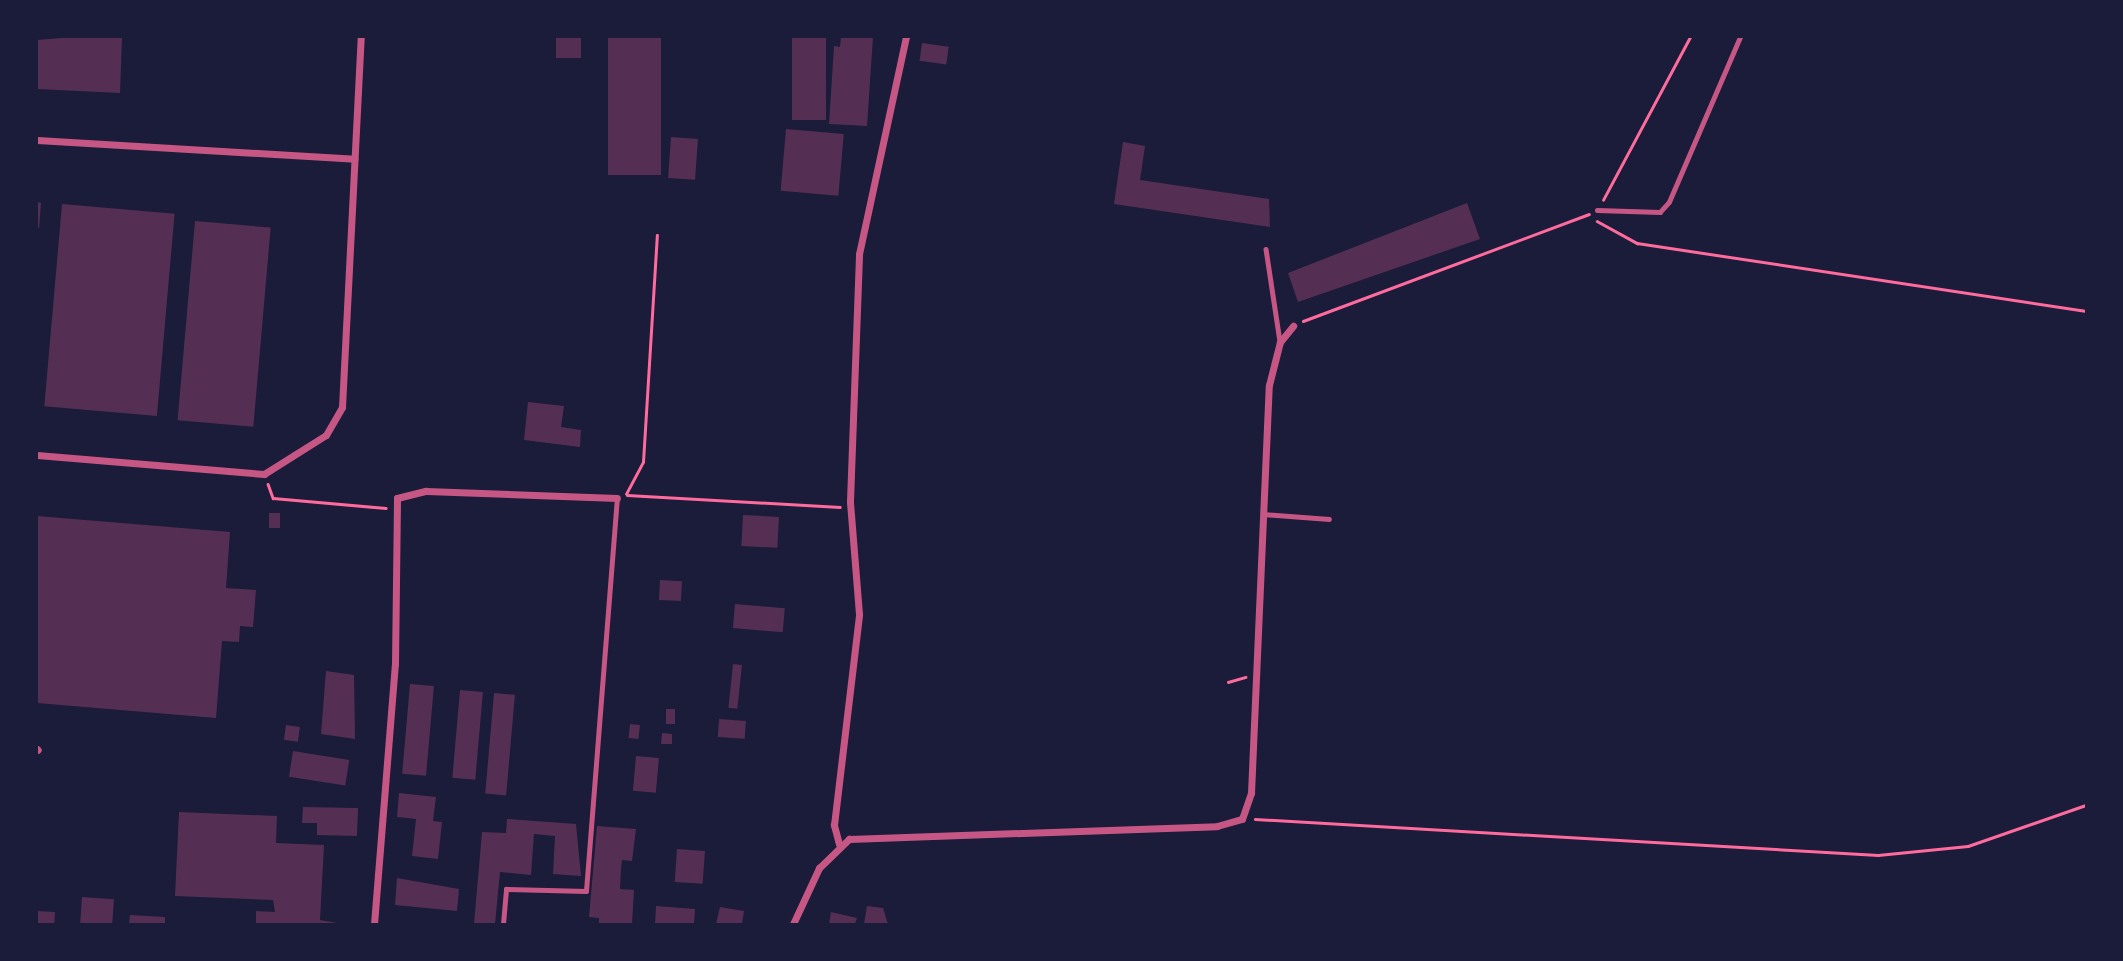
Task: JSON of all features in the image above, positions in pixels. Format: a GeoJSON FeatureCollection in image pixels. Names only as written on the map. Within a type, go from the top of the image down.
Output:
{"type":"FeatureCollection","features":[{"type":"Feature","properties":{"kind":"street"},"geometry":{"type":"LineString","coordinates":[[37,455],[264,474],[326,435],[342,407],[361,37]]}},
{"type":"Feature","properties":{"kind":"street"},"geometry":{"type":"LineString","coordinates":[[839,844],[834,825],[859,614],[850,508],[859,254],[906,37]]}},
{"type":"Feature","properties":{"kind":"street"},"geometry":{"type":"LineString","coordinates":[[37,140],[354,159]]}},
{"type":"Feature","properties":{"kind":"street"},"geometry":{"type":"LineString","coordinates":[[793,924],[818,868],[839,844],[872,834],[1217,826],[1242,819],[1251,793],[1269,385],[1280,342],[1293,326]]}},
{"type":"Feature","properties":{"kind":"street"},"geometry":{"type":"LineString","coordinates":[[373,924],[395,664],[396,512],[403,492],[617,498]]}},
{"type":"Feature","properties":{"kind":"lane"},"geometry":{"type":"LineString","coordinates":[[1597,210],[1660,212],[1669,202],[1740,37]]}},
{"type":"Feature","properties":{"kind":"lane"},"geometry":{"type":"LineString","coordinates":[[1266,249],[1280,342]]}},
{"type":"Feature","properties":{"kind":"lane"},"geometry":{"type":"LineString","coordinates":[[502,924],[506,889],[586,891],[617,498]]}},
{"type":"Feature","properties":{"kind":"lane"},"geometry":{"type":"LineString","coordinates":[[1264,514],[1329,519]]}},
{"type":"Feature","properties":{"kind":"path"},"geometry":{"type":"LineString","coordinates":[[1293,326],[1597,210],[1690,37]]}},
{"type":"Feature","properties":{"kind":"path"},"geometry":{"type":"LineString","coordinates":[[1590,214],[1637,243],[2086,311]]}},
{"type":"Feature","properties":{"kind":"path"},"geometry":{"type":"LineString","coordinates":[[626,495],[643,462],[657,235]]}},
{"type":"Feature","properties":{"kind":"path"},"geometry":{"type":"LineString","coordinates":[[264,474],[273,498],[396,512]]}},
{"type":"Feature","properties":{"kind":"path"},"geometry":{"type":"LineString","coordinates":[[617,498],[626,495],[850,508]]}},
{"type":"Feature","properties":{"kind":"path"},"geometry":{"type":"LineString","coordinates":[[1228,682],[1256,674]]}},
{"type":"Feature","properties":{"kind":"path"},"geometry":{"type":"LineString","coordinates":[[1242,819],[1878,855],[1968,846],[2086,805]]}},
{"type":"Feature","properties":{"kind":"building"},"geometry":{"type":"Polygon","coordinates":[[[122,37],[120,93],[37,89],[37,40],[122,37]]]}},
{"type":"Feature","properties":{"kind":"building"},"geometry":{"type":"Polygon","coordinates":[[[556,37],[581,37],[581,58],[556,58],[556,37]]]}},
{"type":"Feature","properties":{"kind":"building"},"geometry":{"type":"Polygon","coordinates":[[[608,37],[661,37],[661,175],[608,175],[608,37]]]}},
{"type":"Feature","properties":{"kind":"building"},"geometry":{"type":"Polygon","coordinates":[[[792,37],[826,37],[826,120],[792,120],[792,37]]]}},
{"type":"Feature","properties":{"kind":"building"},"geometry":{"type":"Polygon","coordinates":[[[841,37],[873,37],[867,126],[829,124],[834,46],[840,47],[841,37]]]}},
{"type":"Feature","properties":{"kind":"building"},"geometry":{"type":"Polygon","coordinates":[[[922,43],[949,47],[946,65],[919,61],[922,43]]]}},
{"type":"Feature","properties":{"kind":"building"},"geometry":{"type":"Polygon","coordinates":[[[786,129],[844,134],[838,196],[781,191],[786,129]]]}},
{"type":"Feature","properties":{"kind":"building"},"geometry":{"type":"Polygon","coordinates":[[[671,137],[698,139],[695,180],[668,178],[671,137]]]}},
{"type":"Feature","properties":{"kind":"building"},"geometry":{"type":"Polygon","coordinates":[[[1123,142],[1145,146],[1140,180],[1269,199],[1270,227],[1114,204],[1123,142]]]}},
{"type":"Feature","properties":{"kind":"building"},"geometry":{"type":"Polygon","coordinates":[[[37,202],[41,203],[39,228],[37,228],[37,202]]]}},
{"type":"Feature","properties":{"kind":"building"},"geometry":{"type":"Polygon","coordinates":[[[1467,203],[1480,239],[1298,302],[1288,273],[1467,203]]]}},
{"type":"Feature","properties":{"kind":"building"},"geometry":{"type":"Polygon","coordinates":[[[62,204],[175,214],[157,416],[44,406],[62,204]]]}},
{"type":"Feature","properties":{"kind":"building"},"geometry":{"type":"Polygon","coordinates":[[[195,221],[271,228],[253,427],[178,420],[195,221]]]}},
{"type":"Feature","properties":{"kind":"building"},"geometry":{"type":"Polygon","coordinates":[[[528,402],[564,406],[561,427],[581,430],[580,447],[524,440],[528,402]]]}},
{"type":"Feature","properties":{"kind":"building"},"geometry":{"type":"Polygon","coordinates":[[[269,513],[280,513],[280,528],[269,528],[269,513]]]}},
{"type":"Feature","properties":{"kind":"building"},"geometry":{"type":"Polygon","coordinates":[[[743,515],[779,517],[777,548],[741,546],[743,515]]]}},
{"type":"Feature","properties":{"kind":"building"},"geometry":{"type":"Polygon","coordinates":[[[37,516],[230,532],[226,588],[256,590],[253,627],[240,626],[239,642],[222,641],[216,718],[37,703],[37,516]]]}},
{"type":"Feature","properties":{"kind":"building"},"geometry":{"type":"Polygon","coordinates":[[[660,580],[682,581],[681,601],[659,600],[660,580]]]}},
{"type":"Feature","properties":{"kind":"building"},"geometry":{"type":"Polygon","coordinates":[[[735,604],[785,608],[783,632],[733,628],[735,604]]]}},
{"type":"Feature","properties":{"kind":"building"},"geometry":{"type":"Polygon","coordinates":[[[733,664],[742,665],[737,709],[728,708],[733,664]]]}},
{"type":"Feature","properties":{"kind":"building"},"geometry":{"type":"Polygon","coordinates":[[[326,671],[354,675],[355,739],[321,734],[326,671]]]}},
{"type":"Feature","properties":{"kind":"building"},"geometry":{"type":"Polygon","coordinates":[[[410,684],[434,686],[426,776],[402,774],[410,684]]]}},
{"type":"Feature","properties":{"kind":"building"},"geometry":{"type":"Polygon","coordinates":[[[460,690],[483,692],[475,780],[452,778],[460,690]]]}},
{"type":"Feature","properties":{"kind":"building"},"geometry":{"type":"Polygon","coordinates":[[[494,693],[515,695],[506,795],[485,794],[494,693]]]}},
{"type":"Feature","properties":{"kind":"building"},"geometry":{"type":"Polygon","coordinates":[[[666,709],[675,709],[675,724],[666,724],[666,709]]]}},
{"type":"Feature","properties":{"kind":"building"},"geometry":{"type":"Polygon","coordinates":[[[719,719],[746,721],[745,739],[718,737],[719,719]]]}},
{"type":"Feature","properties":{"kind":"building"},"geometry":{"type":"Polygon","coordinates":[[[630,724],[640,725],[638,739],[629,738],[630,724]]]}},
{"type":"Feature","properties":{"kind":"building"},"geometry":{"type":"Polygon","coordinates":[[[286,725],[300,727],[298,742],[284,740],[286,725]]]}},
{"type":"Feature","properties":{"kind":"building"},"geometry":{"type":"Polygon","coordinates":[[[662,733],[672,734],[672,744],[661,744],[662,733]]]}},
{"type":"Feature","properties":{"kind":"building"},"geometry":{"type":"Polygon","coordinates":[[[293,751],[349,760],[345,786],[289,777],[293,751]]]}},
{"type":"Feature","properties":{"kind":"building"},"geometry":{"type":"Polygon","coordinates":[[[636,756],[659,758],[656,793],[633,791],[636,756]]]}},
{"type":"Feature","properties":{"kind":"building"},"geometry":{"type":"Polygon","coordinates":[[[399,793],[436,797],[433,821],[442,822],[438,859],[412,856],[416,819],[397,817],[399,793]]]}},
{"type":"Feature","properties":{"kind":"building"},"geometry":{"type":"Polygon","coordinates":[[[303,807],[358,808],[357,836],[317,835],[317,823],[302,823],[303,807]]]}},
{"type":"Feature","properties":{"kind":"building"},"geometry":{"type":"Polygon","coordinates":[[[179,812],[277,816],[276,843],[324,845],[320,920],[343,924],[256,924],[256,911],[275,912],[273,900],[175,896],[179,812]]]}},
{"type":"Feature","properties":{"kind":"building"},"geometry":{"type":"Polygon","coordinates":[[[507,819],[576,824],[581,876],[553,874],[555,836],[534,834],[531,875],[500,872],[495,924],[474,924],[482,832],[506,833],[507,819]]]}},
{"type":"Feature","properties":{"kind":"building"},"geometry":{"type":"Polygon","coordinates":[[[597,826],[636,829],[632,861],[622,860],[620,889],[634,890],[632,924],[599,924],[599,918],[589,917],[597,826]]]}},
{"type":"Feature","properties":{"kind":"building"},"geometry":{"type":"Polygon","coordinates":[[[677,849],[705,851],[703,884],[675,882],[677,849]]]}},
{"type":"Feature","properties":{"kind":"building"},"geometry":{"type":"Polygon","coordinates":[[[397,878],[459,889],[457,911],[395,905],[397,878]]]}},
{"type":"Feature","properties":{"kind":"building"},"geometry":{"type":"Polygon","coordinates":[[[82,897],[114,899],[112,924],[80,924],[82,897]]]}},
{"type":"Feature","properties":{"kind":"building"},"geometry":{"type":"Polygon","coordinates":[[[656,906],[695,909],[694,924],[655,924],[656,906]]]}},
{"type":"Feature","properties":{"kind":"building"},"geometry":{"type":"Polygon","coordinates":[[[867,906],[883,908],[888,924],[864,924],[867,906]]]}},
{"type":"Feature","properties":{"kind":"building"},"geometry":{"type":"Polygon","coordinates":[[[720,907],[744,911],[742,924],[716,924],[720,907]]]}},
{"type":"Feature","properties":{"kind":"building"},"geometry":{"type":"Polygon","coordinates":[[[37,911],[55,912],[54,924],[37,924],[37,911]]]}},
{"type":"Feature","properties":{"kind":"building"},"geometry":{"type":"Polygon","coordinates":[[[831,912],[857,918],[855,924],[829,924],[831,912]]]}},
{"type":"Feature","properties":{"kind":"building"},"geometry":{"type":"Polygon","coordinates":[[[130,915],[165,917],[165,924],[129,924],[130,915]]]}}]}
